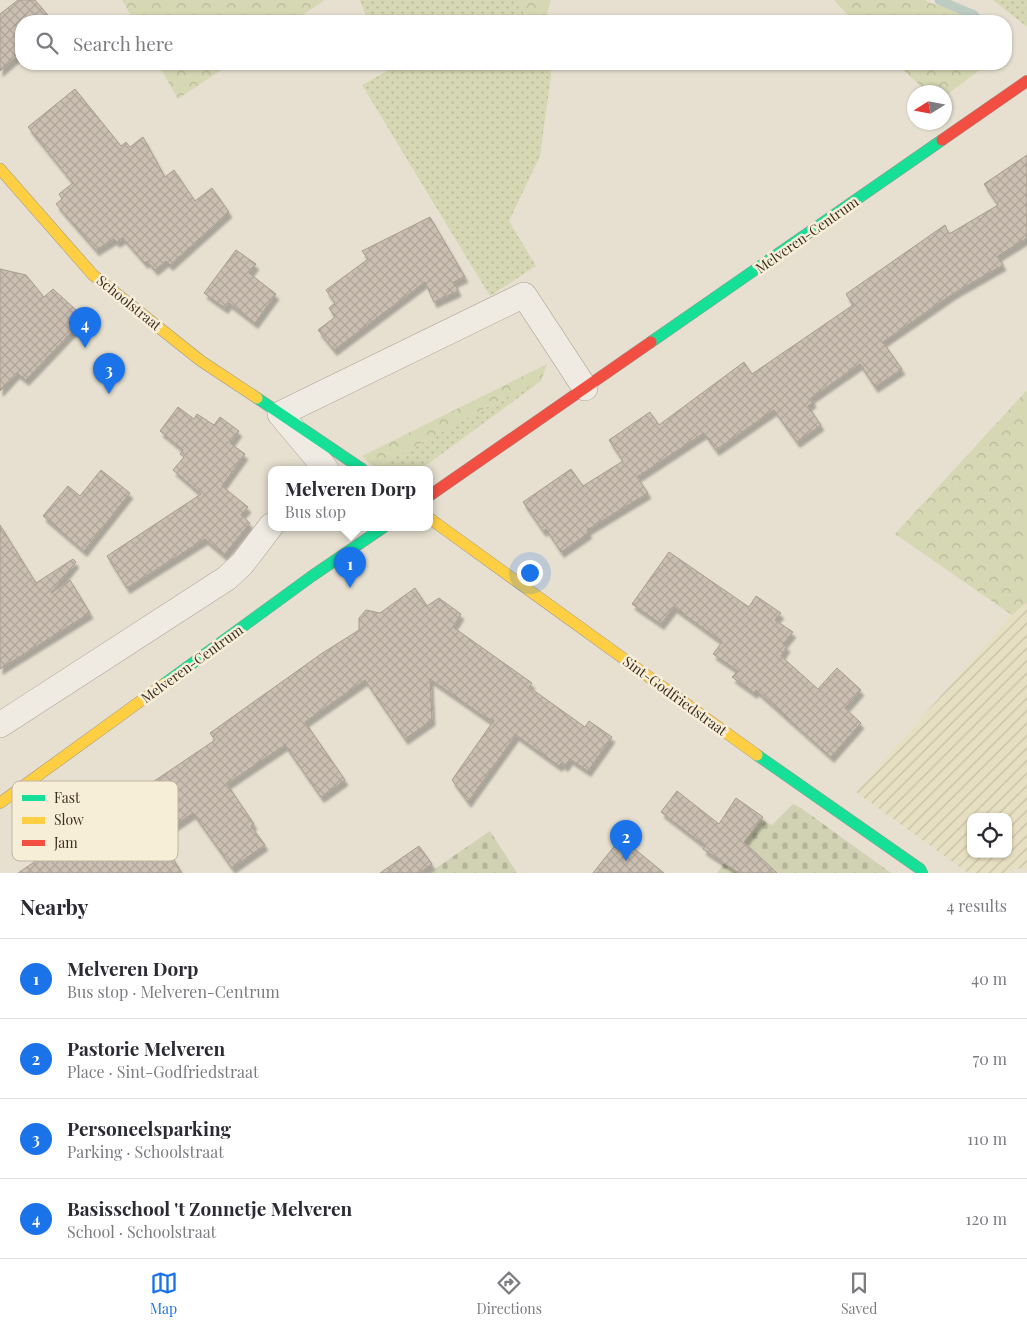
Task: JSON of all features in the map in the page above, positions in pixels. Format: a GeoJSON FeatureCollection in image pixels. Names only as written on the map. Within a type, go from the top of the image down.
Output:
{"type":"FeatureCollection","features":[{"type":"Feature","properties":{"kind":"main road","name":"Melveren-Centrum"},"geometry":{"type":"LineString","coordinates":[[433,493],[1027,81]]}},
{"type":"Feature","properties":{"kind":"main road","name":"Schoolstraat"},"geometry":{"type":"LineString","coordinates":[[0,169],[94,275],[201,361],[358,466]]}},
{"type":"Feature","properties":{"kind":"main road","name":"Sint-Godfriedstraat"},"geometry":{"type":"LineString","coordinates":[[433,521],[676,698],[920,868],[922,873]]}},
{"type":"Feature","properties":{"kind":"main road","name":"Melveren-Centrum"},"geometry":{"type":"LineString","coordinates":[[32,781],[375,531]]}},
{"type":"Feature","properties":{"kind":"main road","name":"Melveren-Centrum"},"geometry":{"type":"LineString","coordinates":[[0,804],[12,795]]}},
{"type":"Feature","properties":{"kind":"street"},"geometry":{"type":"LineString","coordinates":[[280,414],[524,295],[585,388]]}},
{"type":"Feature","properties":{"kind":"street","name":"Schoolstraat"},"geometry":{"type":"LineString","coordinates":[[280,414],[320,466]]}},
{"type":"Feature","properties":{"kind":"street"},"geometry":{"type":"LineString","coordinates":[[0,725],[227,578],[242,564],[268,530]]}},
{"type":"Feature","properties":{"kind":"shaded area"},"geometry":{"type":"Polygon","coordinates":[[[1027,602],[1027,870],[1016,868],[1013,873],[968,873],[856,792],[1012,615],[1027,602]]]}},
{"type":"Feature","properties":{"kind":"green space"},"geometry":{"type":"Polygon","coordinates":[[[122,0],[325,0],[303,15],[131,15],[122,0]]]}},
{"type":"Feature","properties":{"kind":"green space"},"geometry":{"type":"Polygon","coordinates":[[[360,0],[518,0],[524,15],[366,15],[360,0]]]}},
{"type":"Feature","properties":{"kind":"green space"},"geometry":{"type":"Polygon","coordinates":[[[518,0],[551,0],[547,15],[524,15],[518,0]]]}},
{"type":"Feature","properties":{"kind":"green space"},"geometry":{"type":"Polygon","coordinates":[[[834,0],[925,0],[933,4],[975,10],[981,15],[848,15],[834,0]]]}},
{"type":"Feature","properties":{"kind":"green space"},"geometry":{"type":"Polygon","coordinates":[[[993,0],[1027,0],[1027,27],[993,0]]]}},
{"type":"Feature","properties":{"kind":"green space"},"geometry":{"type":"Polygon","coordinates":[[[161,70],[221,70],[178,99],[161,70]]]}},
{"type":"Feature","properties":{"kind":"green space"},"geometry":{"type":"Polygon","coordinates":[[[550,70],[551,76],[540,156],[509,221],[536,266],[490,296],[362,85],[387,71],[550,70]]]}},
{"type":"Feature","properties":{"kind":"green space"},"geometry":{"type":"Polygon","coordinates":[[[903,70],[980,70],[952,91],[952,85],[920,85],[903,70]]]}},
{"type":"Feature","properties":{"kind":"green space"},"geometry":{"type":"Polygon","coordinates":[[[547,364],[541,381],[502,399],[379,466],[373,466],[362,456],[547,364]]]}},
{"type":"Feature","properties":{"kind":"green space"},"geometry":{"type":"Polygon","coordinates":[[[541,381],[425,466],[379,466],[502,399],[541,381]]]}},
{"type":"Feature","properties":{"kind":"green space"},"geometry":{"type":"Polygon","coordinates":[[[1027,390],[1027,602],[1012,615],[895,534],[1027,390]]]}},
{"type":"Feature","properties":{"kind":"green space"},"geometry":{"type":"Polygon","coordinates":[[[793,804],[891,873],[777,873],[771,868],[767,873],[717,873],[757,817],[772,825],[793,804]]]}},
{"type":"Feature","properties":{"kind":"green space"},"geometry":{"type":"Polygon","coordinates":[[[490,831],[517,873],[429,873],[490,831]]]}},
{"type":"Feature","properties":{"kind":"building"},"geometry":{"type":"Polygon","coordinates":[[[18,0],[35,0],[48,15],[15,15],[15,58],[0,71],[0,14],[18,0]]]}},
{"type":"Feature","properties":{"kind":"building"},"geometry":{"type":"Polygon","coordinates":[[[75,89],[121,146],[126,142],[130,147],[143,137],[165,177],[174,170],[195,201],[212,188],[229,212],[170,265],[166,261],[155,270],[147,261],[145,263],[123,238],[117,242],[114,239],[96,250],[56,204],[62,199],[59,194],[73,183],[28,127],[75,89]]]}},
{"type":"Feature","properties":{"kind":"building"},"geometry":{"type":"Polygon","coordinates":[[[1027,155],[1027,238],[998,256],[1003,265],[954,293],[883,342],[902,369],[875,387],[860,364],[811,398],[813,402],[808,406],[821,425],[797,442],[774,410],[716,450],[704,433],[637,477],[648,493],[587,530],[589,533],[561,552],[546,529],[543,531],[523,502],[571,469],[583,486],[623,461],[609,440],[650,412],[659,425],[744,362],[752,374],[853,305],[846,294],[945,225],[949,234],[998,205],[984,184],[1027,155]]]}},
{"type":"Feature","properties":{"kind":"building"},"geometry":{"type":"Polygon","coordinates":[[[430,217],[465,277],[454,282],[458,291],[434,302],[425,282],[334,350],[318,330],[335,317],[329,308],[335,303],[326,290],[368,259],[362,251],[430,217]]]}},
{"type":"Feature","properties":{"kind":"building"},"geometry":{"type":"Polygon","coordinates":[[[236,250],[256,264],[249,273],[276,294],[255,323],[229,303],[225,308],[204,293],[236,250]]]}},
{"type":"Feature","properties":{"kind":"building"},"geometry":{"type":"Polygon","coordinates":[[[0,269],[26,275],[44,297],[53,289],[85,318],[26,380],[17,373],[0,391],[0,269]]]}},
{"type":"Feature","properties":{"kind":"building"},"geometry":{"type":"Polygon","coordinates":[[[178,407],[194,419],[197,414],[214,425],[220,417],[239,431],[230,443],[245,454],[222,486],[248,507],[241,515],[250,523],[224,555],[205,539],[127,588],[107,556],[201,494],[173,470],[184,457],[180,454],[183,450],[160,431],[178,407]]]}},
{"type":"Feature","properties":{"kind":"building"},"geometry":{"type":"Polygon","coordinates":[[[101,470],[130,493],[84,551],[43,516],[68,486],[80,496],[101,470]]]}},
{"type":"Feature","properties":{"kind":"building"},"geometry":{"type":"Polygon","coordinates":[[[0,525],[36,583],[73,559],[76,562],[51,593],[70,580],[90,613],[0,669],[0,525]]]}},
{"type":"Feature","properties":{"kind":"building"},"geometry":{"type":"Polygon","coordinates":[[[669,552],[749,607],[756,596],[781,613],[775,620],[793,632],[783,644],[787,646],[781,656],[818,689],[837,668],[861,690],[845,708],[861,723],[831,757],[756,690],[754,693],[732,677],[738,671],[713,654],[722,642],[674,607],[661,624],[632,604],[669,552]]]}},
{"type":"Feature","properties":{"kind":"building"},"geometry":{"type":"Polygon","coordinates":[[[415,588],[427,606],[439,598],[461,614],[453,627],[532,683],[529,687],[585,727],[589,721],[612,737],[588,771],[570,759],[565,766],[561,763],[559,766],[516,735],[468,802],[452,780],[494,720],[489,720],[430,679],[432,720],[405,739],[365,680],[305,722],[345,780],[321,797],[285,745],[227,784],[254,824],[251,826],[265,845],[232,868],[193,813],[178,823],[178,781],[154,781],[215,740],[210,733],[321,654],[359,630],[359,618],[366,610],[380,613],[415,588]]]}},
{"type":"Feature","properties":{"kind":"building"},"geometry":{"type":"Polygon","coordinates":[[[677,791],[719,824],[736,798],[763,817],[744,842],[777,873],[739,873],[703,849],[705,846],[661,812],[677,791]]]}},
{"type":"Feature","properties":{"kind":"building"},"geometry":{"type":"Polygon","coordinates":[[[620,839],[636,850],[664,873],[593,873],[620,839]]]}},
{"type":"Feature","properties":{"kind":"building"},"geometry":{"type":"Polygon","coordinates":[[[419,846],[432,864],[419,873],[380,873],[419,846]]]}},
{"type":"Feature","properties":{"kind":"building"},"geometry":{"type":"Polygon","coordinates":[[[36,861],[175,861],[182,873],[18,873],[36,861]]]}},
{"type":"Feature","properties":{"kind":"waterway"},"geometry":{"type":"LineString","coordinates":[[939,0],[974,15]]}},
{"type":"Feature","properties":{"kind":"traffic: fast"},"geometry":{"type":"LineString","coordinates":[[651,342],[942,140]]}},
{"type":"Feature","properties":{"kind":"traffic: fast"},"geometry":{"type":"LineString","coordinates":[[257,398],[358,466]]}},
{"type":"Feature","properties":{"kind":"traffic: fast"},"geometry":{"type":"LineString","coordinates":[[164,684],[312,576],[378,531]]}},
{"type":"Feature","properties":{"kind":"traffic: fast"},"geometry":{"type":"LineString","coordinates":[[757,755],[920,869],[922,873]]}},
{"type":"Feature","properties":{"kind":"traffic: slow"},"geometry":{"type":"LineString","coordinates":[[0,169],[93,275],[201,361],[257,398]]}},
{"type":"Feature","properties":{"kind":"traffic: slow"},"geometry":{"type":"LineString","coordinates":[[433,521],[757,755]]}},
{"type":"Feature","properties":{"kind":"traffic: slow"},"geometry":{"type":"LineString","coordinates":[[30,781],[164,684]]}},
{"type":"Feature","properties":{"kind":"traffic: slow"},"geometry":{"type":"LineString","coordinates":[[0,803],[12,794]]}},
{"type":"Feature","properties":{"kind":"traffic: jam"},"geometry":{"type":"LineString","coordinates":[[942,140],[1027,81]]}},
{"type":"Feature","properties":{"kind":"traffic: jam"},"geometry":{"type":"LineString","coordinates":[[433,493],[651,342]]}},
{"type":"Feature","properties":{"kind":"place","name":"Basisschool 't Zonnetje Melveren"},"geometry":{"type":"Point","coordinates":[85,348]}},
{"type":"Feature","properties":{"kind":"place","name":"Personeelsparking"},"geometry":{"type":"Point","coordinates":[109,394]}},
{"type":"Feature","properties":{"kind":"place","name":"Melveren Dorp"},"geometry":{"type":"Point","coordinates":[350,588]}},
{"type":"Feature","properties":{"kind":"place","name":"Pastorie Melveren"},"geometry":{"type":"Point","coordinates":[626,861]}}]}
